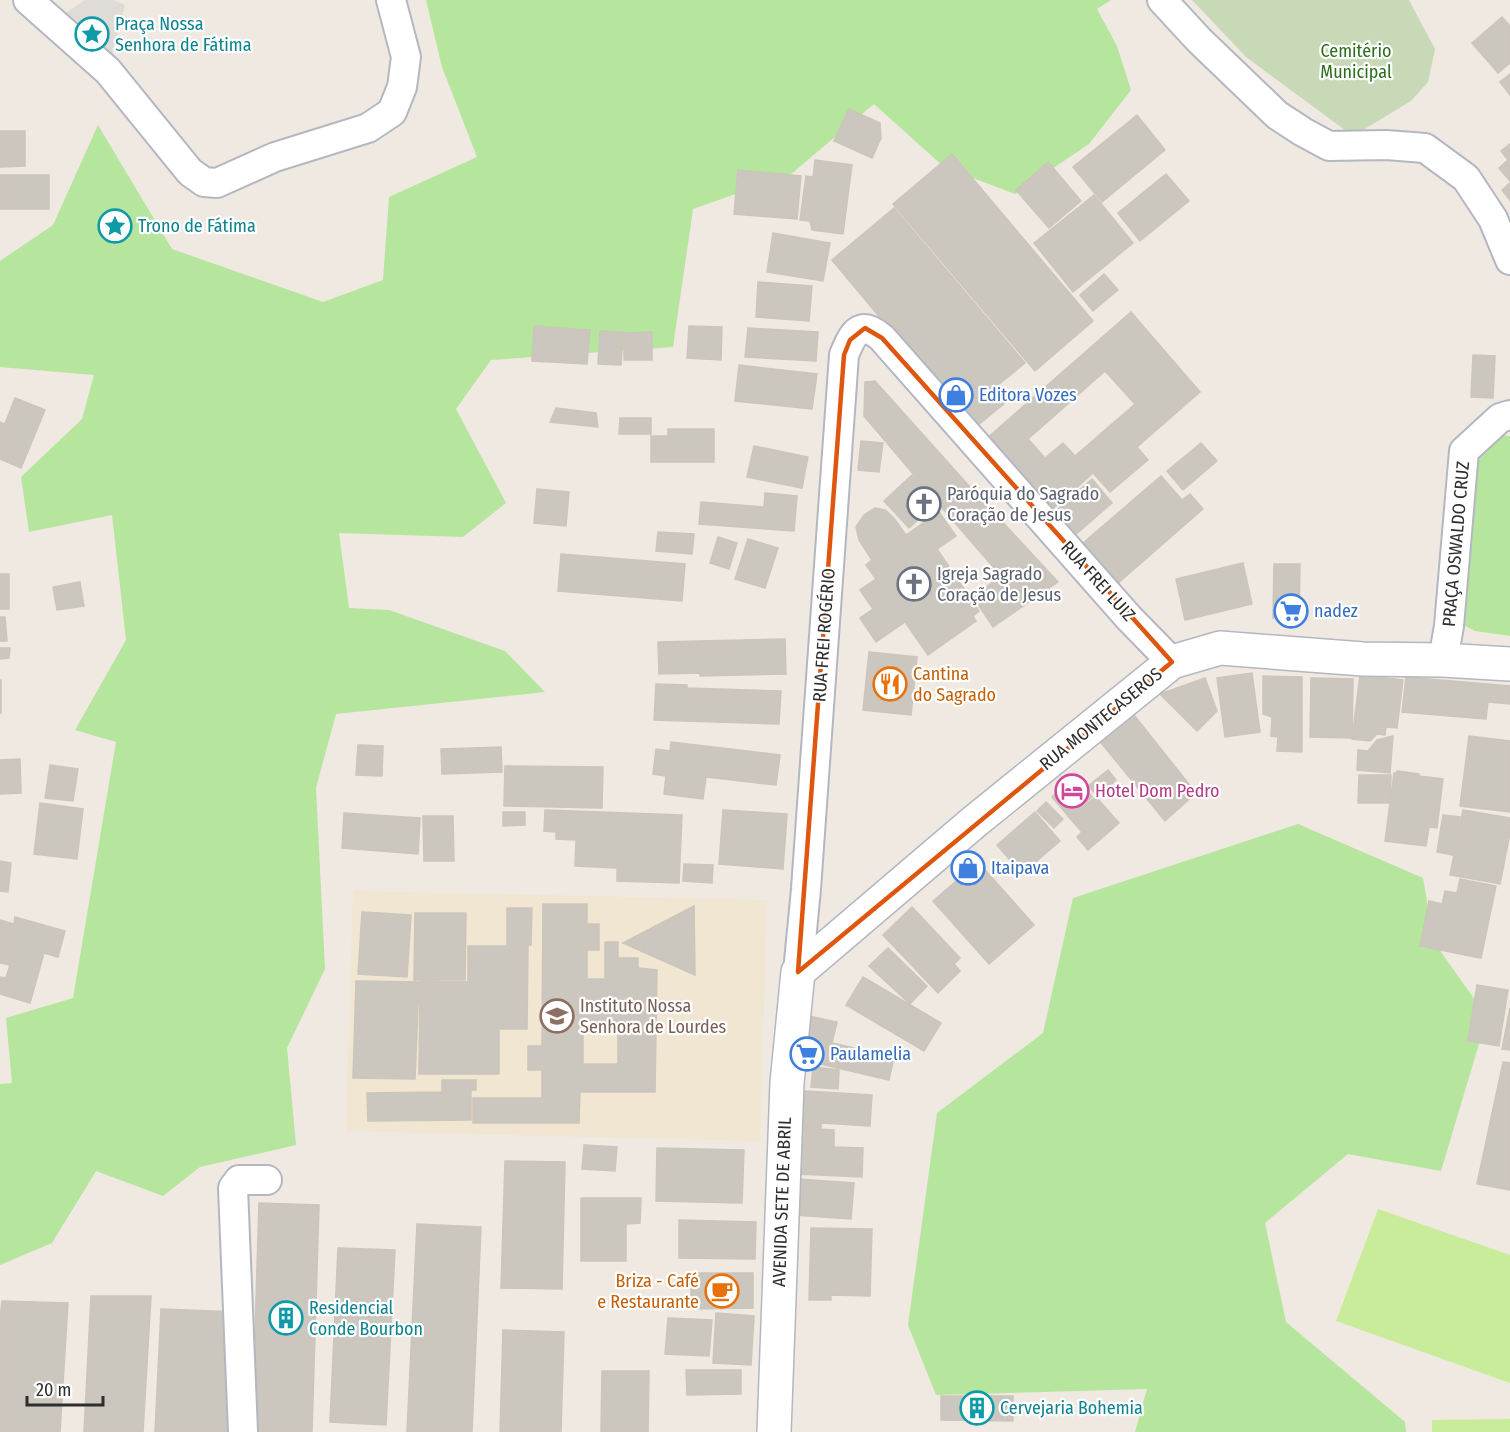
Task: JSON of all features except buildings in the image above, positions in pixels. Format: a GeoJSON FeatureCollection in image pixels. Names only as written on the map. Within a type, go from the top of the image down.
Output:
{"type":"FeatureCollection","features":[{"type":"Feature","properties":{"kind":"main road","name":"RUA MONTECASEROS"},"geometry":{"type":"LineString","coordinates":[[798,972],[965,830],[1172,662],[1220,648],[1363,659],[1510,664]]}},
{"type":"Feature","properties":{"kind":"main road","name":"AVENIDA SETE DE ABRIL"},"geometry":{"type":"LineString","coordinates":[[773,1431],[787,1083],[798,972]]}},
{"type":"Feature","properties":{"kind":"street"},"geometry":{"type":"LineString","coordinates":[[28,0],[108,71],[190,172],[204,182],[217,183],[275,157],[368,129],[392,112],[402,87],[406,57],[391,0]]}},
{"type":"Feature","properties":{"kind":"street"},"geometry":{"type":"LineString","coordinates":[[1162,0],[1199,40],[1277,116],[1303,132],[1329,146],[1386,145],[1425,148],[1466,178],[1493,219],[1510,260]]}},
{"type":"Feature","properties":{"kind":"street","name":"RUA FREI ROGÉRIO"},"geometry":{"type":"LineString","coordinates":[[798,972],[807,878],[844,355],[850,340],[857,332],[865,328],[872,330],[882,338]]}},
{"type":"Feature","properties":{"kind":"street","name":"RUA FREI LUIZ"},"geometry":{"type":"LineString","coordinates":[[882,338],[1129,618],[1172,662]]}},
{"type":"Feature","properties":{"kind":"street","name":"PRAÇA OSWALDO CRUZ"},"geometry":{"type":"LineString","coordinates":[[1443,660],[1449,626],[1464,451],[1500,418],[1510,415]]}},
{"type":"Feature","properties":{"kind":"street"},"geometry":{"type":"LineString","coordinates":[[243,1432],[233,1188],[239,1180],[267,1180]]}},
{"type":"Feature","properties":{"kind":"highlighted area"},"geometry":{"type":"Polygon","coordinates":[[[865,328],[882,338],[1172,662],[798,972],[844,355],[850,340],[865,328]]]}},
{"type":"Feature","properties":{"kind":"shaded area","name":"Praça Nossa Senhora de Fátima"},"geometry":{"type":"Polygon","coordinates":[[[85,0],[114,0],[125,5],[108,71],[52,22],[85,0]]]}},
{"type":"Feature","properties":{"kind":"shaded area","name":"Instituto Nossa Senhora de Lourdes"},"geometry":{"type":"Polygon","coordinates":[[[353,891],[767,900],[760,1141],[346,1131],[353,891]]]}},
{"type":"Feature","properties":{"kind":"green space"},"geometry":{"type":"Polygon","coordinates":[[[426,0],[1111,0],[1097,9],[1117,46],[1131,90],[1089,144],[1015,194],[944,167],[874,104],[790,175],[693,209],[673,347],[491,360],[456,409],[506,503],[463,537],[339,533],[349,608],[389,610],[505,651],[545,692],[336,714],[316,788],[325,969],[287,1048],[296,1145],[200,1167],[163,1196],[96,1171],[52,1243],[0,1265],[0,1084],[12,1083],[6,1018],[73,998],[116,742],[75,730],[126,640],[112,515],[29,532],[21,477],[82,419],[94,375],[0,367],[0,261],[53,225],[98,125],[172,249],[323,302],[383,280],[389,197],[477,157],[442,67],[426,0]]]}},
{"type":"Feature","properties":{"kind":"green space","name":"Cemitério Municipal"},"geometry":{"type":"Polygon","coordinates":[[[1192,0],[1409,0],[1435,49],[1428,82],[1411,101],[1353,136],[1246,57],[1192,0]]]}},
{"type":"Feature","properties":{"kind":"green space"},"geometry":{"type":"Polygon","coordinates":[[[1500,435],[1510,436],[1510,636],[1475,631],[1460,623],[1474,460],[1500,435]]]}},
{"type":"Feature","properties":{"kind":"green space"},"geometry":{"type":"Polygon","coordinates":[[[1298,824],[1423,878],[1434,942],[1487,1017],[1441,1171],[1348,1154],[1265,1223],[1286,1322],[1405,1422],[1406,1432],[1135,1432],[1147,1389],[936,1395],[908,1325],[937,1113],[1043,1033],[1073,898],[1298,824]]]}},
{"type":"Feature","properties":{"kind":"green space"},"geometry":{"type":"Polygon","coordinates":[[[1378,1209],[1510,1255],[1510,1383],[1336,1321],[1378,1209]]]}},
{"type":"Feature","properties":{"kind":"green space"},"geometry":{"type":"Polygon","coordinates":[[[1510,1419],[1510,1432],[1432,1432],[1432,1420],[1510,1419]]]}},
{"type":"Feature","properties":{"kind":"place","name":"Praça Nossa Senhora de Fátima"},"geometry":{"type":"Point","coordinates":[92,34]}},
{"type":"Feature","properties":{"kind":"place","name":"Trono de Fátima"},"geometry":{"type":"Point","coordinates":[115,226]}},
{"type":"Feature","properties":{"kind":"place","name":"Editora Vozes"},"geometry":{"type":"Point","coordinates":[956,395]}},
{"type":"Feature","properties":{"kind":"place","name":"Paróquia do Sagrado Coração de Jesus"},"geometry":{"type":"Point","coordinates":[924,504]}},
{"type":"Feature","properties":{"kind":"place","name":"Igreja Sagrado Coração de Jesus"},"geometry":{"type":"Point","coordinates":[914,584]}},
{"type":"Feature","properties":{"kind":"place","name":"nadez"},"geometry":{"type":"Point","coordinates":[1291,611]}},
{"type":"Feature","properties":{"kind":"place","name":"Cantina do Sagrado"},"geometry":{"type":"Point","coordinates":[890,684]}},
{"type":"Feature","properties":{"kind":"place","name":"Hotel Dom Pedro"},"geometry":{"type":"Point","coordinates":[1072,791]}},
{"type":"Feature","properties":{"kind":"place","name":"Itaipava"},"geometry":{"type":"Point","coordinates":[968,868]}},
{"type":"Feature","properties":{"kind":"place","name":"Instituto Nossa Senhora de Lourdes"},"geometry":{"type":"Point","coordinates":[557,1016]}},
{"type":"Feature","properties":{"kind":"place","name":"Paulamelia"},"geometry":{"type":"Point","coordinates":[807,1054]}},
{"type":"Feature","properties":{"kind":"place","name":"Briza - Café e Restaurante"},"geometry":{"type":"Point","coordinates":[722,1291]}},
{"type":"Feature","properties":{"kind":"place","name":"Residencial Conde Bourbon"},"geometry":{"type":"Point","coordinates":[286,1318]}},
{"type":"Feature","properties":{"kind":"place","name":"Cervejaria Bohemia"},"geometry":{"type":"Point","coordinates":[977,1408]}}]}
